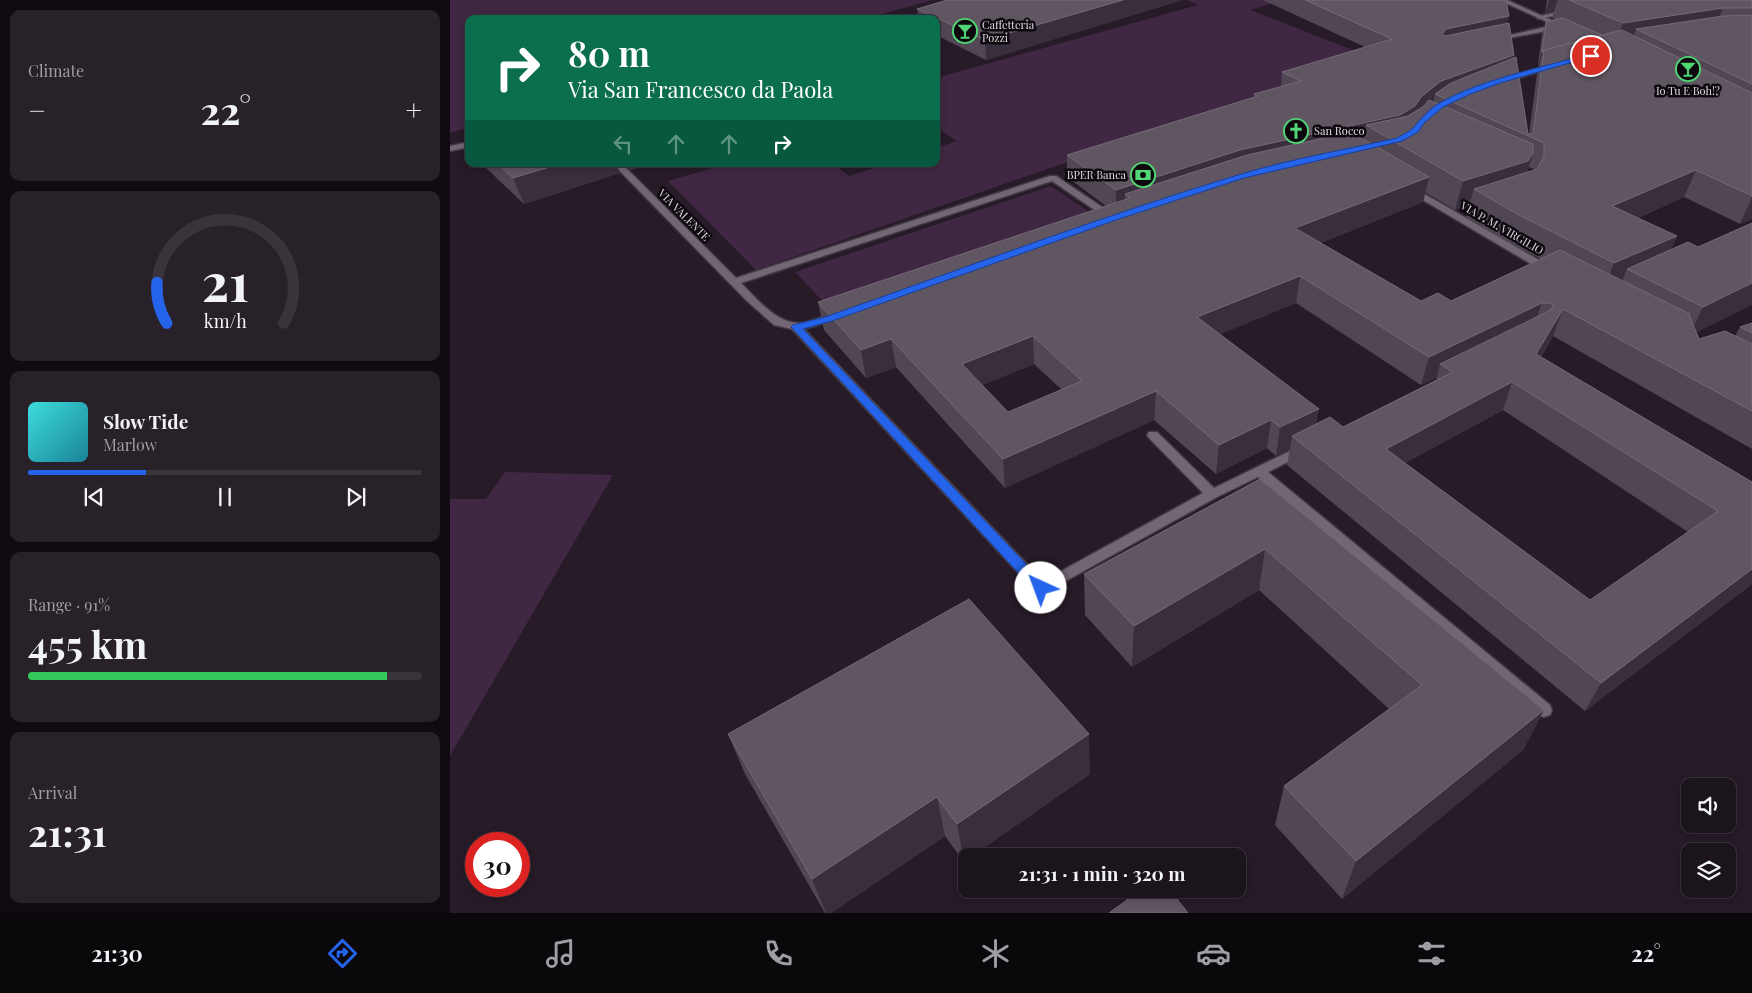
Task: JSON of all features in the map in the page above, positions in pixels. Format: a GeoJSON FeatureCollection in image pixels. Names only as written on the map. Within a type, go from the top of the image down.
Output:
{"type":"FeatureCollection","features":[{"type":"Feature","properties":{"kind":"street"},"geometry":{"type":"LineString","coordinates":[[1502,0],[1569,29]]}},
{"type":"Feature","properties":{"kind":"street"},"geometry":{"type":"LineString","coordinates":[[1540,17],[1579,9]]}},
{"type":"Feature","properties":{"kind":"street"},"geometry":{"type":"LineString","coordinates":[[922,15],[937,11]]}},
{"type":"Feature","properties":{"kind":"street"},"geometry":{"type":"LineString","coordinates":[[1488,42],[1561,26]]}},
{"type":"Feature","properties":{"kind":"street"},"geometry":{"type":"LineString","coordinates":[[1498,82],[1566,63]]}},
{"type":"Feature","properties":{"kind":"street"},"geometry":{"type":"LineString","coordinates":[[450,149],[465,145]]}},
{"type":"Feature","properties":{"kind":"street","name":"VIA VALENTE"},"geometry":{"type":"LineString","coordinates":[[621,167],[778,323],[796,327]]}},
{"type":"Feature","properties":{"kind":"street"},"geometry":{"type":"LineString","coordinates":[[735,282],[1053,178],[1114,218]]}},
{"type":"Feature","properties":{"kind":"street","name":"VIA P. M. VIRGILIO"},"geometry":{"type":"LineString","coordinates":[[1398,181],[1459,214],[1521,256],[1553,272]]}},
{"type":"Feature","properties":{"kind":"street"},"geometry":{"type":"LineString","coordinates":[[796,327],[807,326],[848,313]]}},
{"type":"Feature","properties":{"kind":"street"},"geometry":{"type":"LineString","coordinates":[[796,327],[1041,588],[1212,494],[1311,446]]}},
{"type":"Feature","properties":{"kind":"street"},"geometry":{"type":"LineString","coordinates":[[1154,435],[1212,494]]}},
{"type":"Feature","properties":{"kind":"street"},"geometry":{"type":"LineString","coordinates":[[1259,471],[1544,710]]}},
{"type":"Feature","properties":{"kind":"shaded area"},"geometry":{"type":"Polygon","coordinates":[[[450,0],[932,0],[878,15],[465,15],[465,128],[450,133],[450,0]]]}},
{"type":"Feature","properties":{"kind":"shaded area"},"geometry":{"type":"Polygon","coordinates":[[[1187,0],[1284,0],[1250,10],[1371,57],[756,270],[668,181],[716,167],[837,167],[849,176],[878,167],[940,167],[940,147],[957,141],[940,130],[940,77],[1198,5],[1187,0]]]}},
{"type":"Feature","properties":{"kind":"shaded area"},"geometry":{"type":"Polygon","coordinates":[[[1051,186],[1098,218],[834,313],[795,272],[1051,186]]]}},
{"type":"Feature","properties":{"kind":"shaded area"},"geometry":{"type":"Polygon","coordinates":[[[505,472],[613,475],[450,756],[450,499],[486,499],[505,472]]]}},
{"type":"Feature","properties":{"kind":"building"},"geometry":{"type":"Polygon","coordinates":[[[947,0],[1123,0],[985,40],[940,19],[940,15],[930,15],[917,9],[947,0]]]}},
{"type":"Feature","properties":{"kind":"building"},"geometry":{"type":"Polygon","coordinates":[[[1305,0],[1506,0],[1509,16],[1446,29],[1442,34],[1445,36],[1509,23],[1514,55],[1441,81],[1421,97],[1415,106],[1400,115],[1240,150],[1116,190],[1067,155],[1258,96],[1254,94],[1301,81],[1282,72],[1392,39],[1305,0]]]}},
{"type":"Feature","properties":{"kind":"building"},"geometry":{"type":"Polygon","coordinates":[[[1569,0],[1752,0],[1752,8],[1723,8],[1623,23],[1569,0]]]}},
{"type":"Feature","properties":{"kind":"building"},"geometry":{"type":"Polygon","coordinates":[[[1752,15],[1752,84],[1636,29],[1723,16],[1752,15]]]}},
{"type":"Feature","properties":{"kind":"building"},"geometry":{"type":"Polygon","coordinates":[[[1563,18],[1602,35],[1542,52],[1546,22],[1563,18]]]}},
{"type":"Feature","properties":{"kind":"building"},"geometry":{"type":"Polygon","coordinates":[[[1622,30],[1752,93],[1752,196],[1696,170],[1612,206],[1677,236],[1614,263],[1517,214],[1474,189],[1537,169],[1544,156],[1544,143],[1435,94],[1451,83],[1516,57],[1528,134],[1533,134],[1544,50],[1622,30]]]}},
{"type":"Feature","properties":{"kind":"building"},"geometry":{"type":"Polygon","coordinates":[[[1429,100],[1533,144],[1533,153],[1528,161],[1463,181],[1366,125],[1408,116],[1424,106],[1429,100]]]}},
{"type":"Feature","properties":{"kind":"building"},"geometry":{"type":"Polygon","coordinates":[[[1351,132],[1429,177],[1295,228],[1421,301],[1438,293],[1451,301],[1560,250],[1690,314],[1699,339],[1725,331],[1752,344],[1752,411],[1563,309],[1536,354],[1752,482],[1752,569],[1601,683],[1292,436],[1330,417],[1343,427],[1453,372],[1440,364],[1551,310],[1553,306],[1551,303],[1542,303],[1429,357],[1300,276],[1197,317],[1319,409],[1280,427],[1271,420],[1219,445],[1156,391],[1003,459],[891,339],[861,350],[818,302],[1130,198],[1125,194],[1247,155],[1351,132]],[[1033,336],[962,364],[1008,412],[1082,381],[1033,336]],[[1512,382],[1386,449],[1590,600],[1718,511],[1512,382]]]}},
{"type":"Feature","properties":{"kind":"building"},"geometry":{"type":"Polygon","coordinates":[[[501,167],[550,167],[513,178],[501,167]]]}},
{"type":"Feature","properties":{"kind":"building"},"geometry":{"type":"Polygon","coordinates":[[[1752,223],[1752,283],[1703,307],[1627,269],[1688,242],[1698,247],[1752,223]]]}},
{"type":"Feature","properties":{"kind":"building"},"geometry":{"type":"Polygon","coordinates":[[[1752,323],[1752,333],[1740,327],[1752,323]]]}},
{"type":"Feature","properties":{"kind":"building"},"geometry":{"type":"Polygon","coordinates":[[[1260,479],[1544,710],[1356,861],[1284,786],[1422,685],[1265,549],[1134,626],[1084,574],[1260,479]]]}},
{"type":"Feature","properties":{"kind":"building"},"geometry":{"type":"Polygon","coordinates":[[[969,599],[1089,734],[957,824],[937,797],[812,879],[728,734],[969,599]]]}},
{"type":"Feature","properties":{"kind":"building"},"geometry":{"type":"Polygon","coordinates":[[[1130,898],[1176,898],[1188,913],[1109,913],[1130,898]]]}},
{"type":"Feature","properties":{"kind":"place","name":"Caffetteria Pozzi"},"geometry":{"type":"Point","coordinates":[965,31]}},
{"type":"Feature","properties":{"kind":"place","name":"Io Tu E Boh!?"},"geometry":{"type":"Point","coordinates":[1688,69]}},
{"type":"Feature","properties":{"kind":"place","name":"San Rocco"},"geometry":{"type":"Point","coordinates":[1296,131]}},
{"type":"Feature","properties":{"kind":"place","name":"BPER Banca"},"geometry":{"type":"Point","coordinates":[1143,175]}},
{"type":"Feature","properties":{"kind":"route"},"geometry":{"type":"LineString","coordinates":[[1041,588],[796,327],[807,326],[829,319],[1006,258],[1114,218],[1242,176],[1399,140],[1415,130],[1422,121],[1440,106],[1466,94],[1532,71],[1591,56]]}}]}
